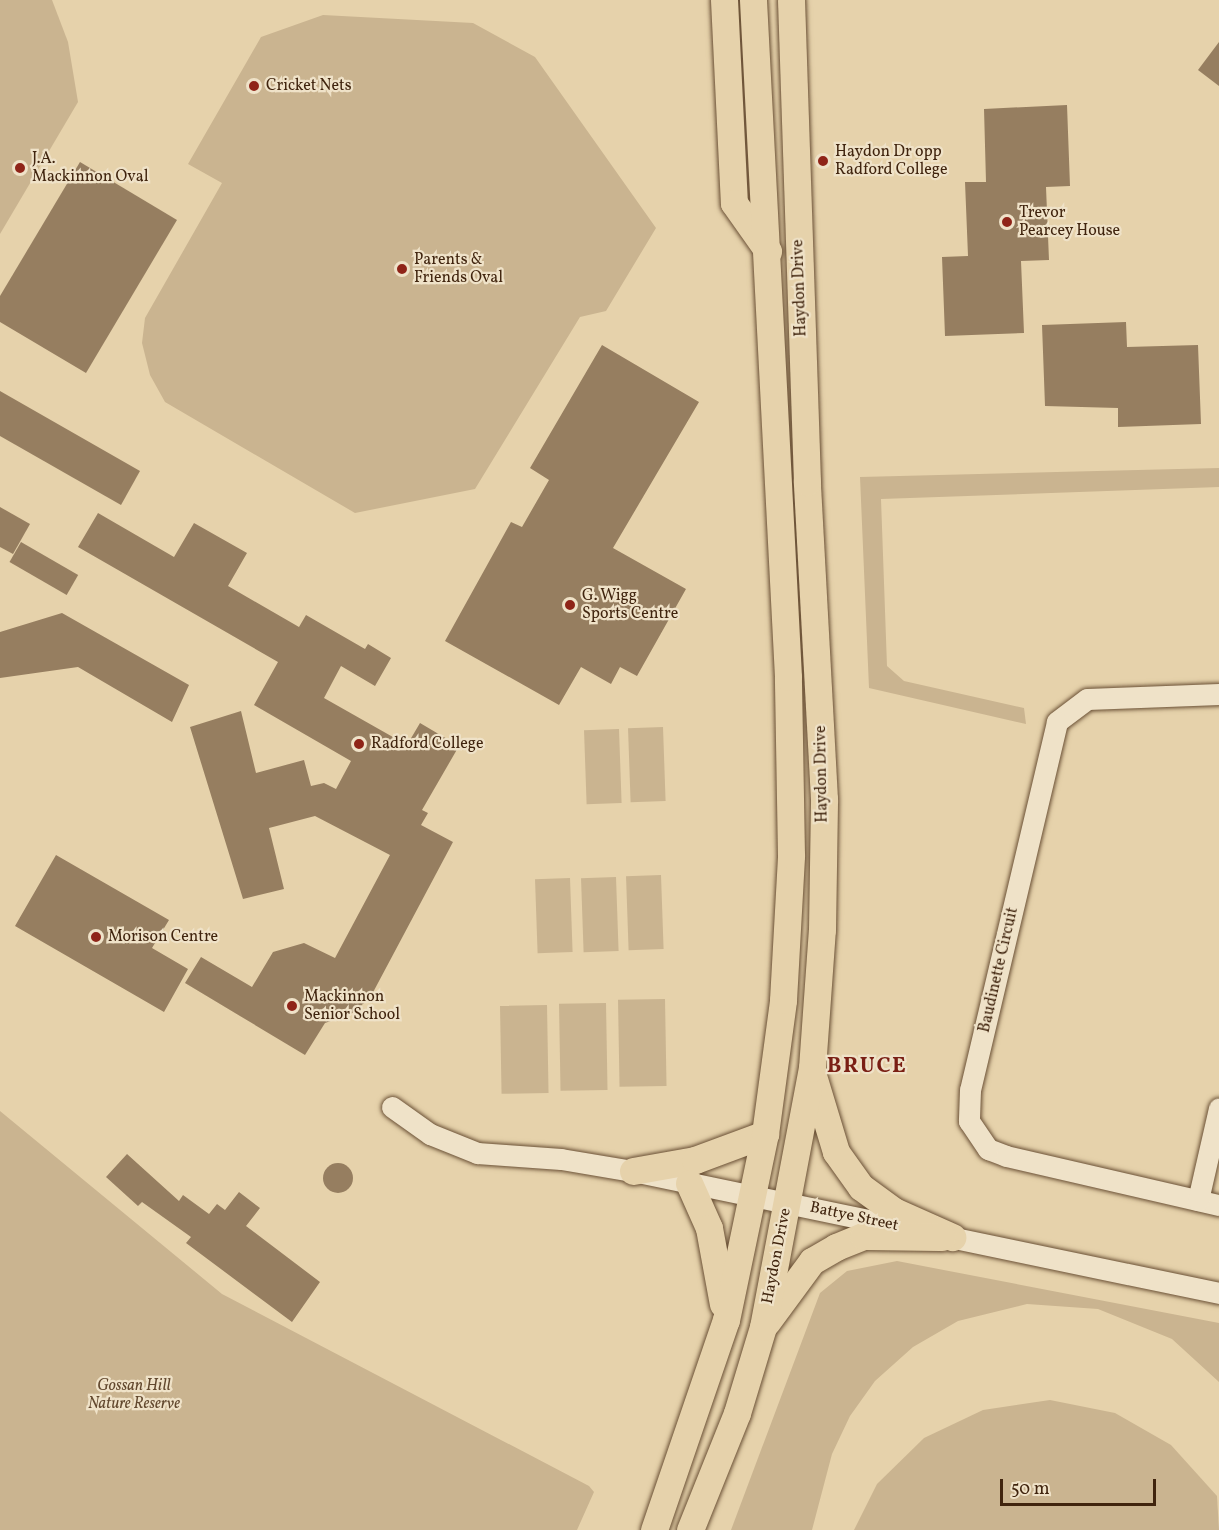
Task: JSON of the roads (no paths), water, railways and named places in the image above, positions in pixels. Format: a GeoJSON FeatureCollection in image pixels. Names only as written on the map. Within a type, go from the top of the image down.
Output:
{"type":"FeatureCollection","features":[{"type":"Feature","properties":{"kind":"main road"},"geometry":{"type":"LineString","coordinates":[[724,0],[734,203],[768,250]]}},
{"type":"Feature","properties":{"kind":"main road"},"geometry":{"type":"LineString","coordinates":[[735,0],[740,107],[762,146]]}},
{"type":"Feature","properties":{"kind":"main road","name":"Haydon Drive"},"geometry":{"type":"LineString","coordinates":[[654,1530],[726,1320],[765,1134],[783,1000],[791,855],[782,506],[753,0]]}},
{"type":"Feature","properties":{"kind":"main road","name":"Haydon Drive"},"geometry":{"type":"LineString","coordinates":[[690,1530],[737,1413],[764,1327],[812,1068],[822,930],[824,799],[807,482],[791,0]]}},
{"type":"Feature","properties":{"kind":"main road"},"geometry":{"type":"LineString","coordinates":[[812,1068],[836,1152],[861,1187],[894,1211],[952,1237]]}},
{"type":"Feature","properties":{"kind":"main road"},"geometry":{"type":"LineString","coordinates":[[633,1171],[695,1160],[765,1134]]}},
{"type":"Feature","properties":{"kind":"main road"},"geometry":{"type":"LineString","coordinates":[[689,1183],[714,1247],[726,1320]]}},
{"type":"Feature","properties":{"kind":"main road"},"geometry":{"type":"LineString","coordinates":[[764,1327],[812,1261],[836,1247],[863,1236],[952,1237]]}},
{"type":"Feature","properties":{"kind":"street","name":"Baudinette Circuit"},"geometry":{"type":"LineString","coordinates":[[1219,694],[1087,699],[1057,722],[970,1100],[969,1121],[988,1149],[1219,1205]]}},
{"type":"Feature","properties":{"kind":"street","name":"Battye Street"},"geometry":{"type":"LineString","coordinates":[[392,1107],[430,1134],[477,1154],[561,1159],[633,1171],[1219,1293]]}},
{"type":"Feature","properties":{"kind":"street"},"geometry":{"type":"LineString","coordinates":[[1198,1200],[1219,1108]]}},
{"type":"Feature","properties":{"kind":"place","name":"Cricket Nets"},"geometry":{"type":"Point","coordinates":[254,86]}},
{"type":"Feature","properties":{"kind":"place","name":"Haydon Dr opp Radford College"},"geometry":{"type":"Point","coordinates":[823,161]}},
{"type":"Feature","properties":{"kind":"place","name":"J.A. Mackinnon Oval"},"geometry":{"type":"Point","coordinates":[20,168]}},
{"type":"Feature","properties":{"kind":"place","name":"Trevor Pearcey House"},"geometry":{"type":"Point","coordinates":[1007,222]}},
{"type":"Feature","properties":{"kind":"place","name":"Parents & Friends Oval"},"geometry":{"type":"Point","coordinates":[402,269]}},
{"type":"Feature","properties":{"kind":"place","name":"G. Wigg Sports Centre"},"geometry":{"type":"Point","coordinates":[570,605]}},
{"type":"Feature","properties":{"kind":"place","name":"Radford College"},"geometry":{"type":"Point","coordinates":[359,744]}},
{"type":"Feature","properties":{"kind":"place","name":"Morison Centre"},"geometry":{"type":"Point","coordinates":[96,937]}},
{"type":"Feature","properties":{"kind":"place","name":"Mackinnon Senior School"},"geometry":{"type":"Point","coordinates":[292,1006]}},
{"type":"Feature","properties":{"kind":"district","name":"BRUCE"},"geometry":{"type":"Point","coordinates":[867,1067]}},
{"type":"Feature","properties":{"kind":"park label","name":"Gossan Hill Nature Reserve"},"geometry":{"type":"Point","coordinates":[134,1395]}}]}
